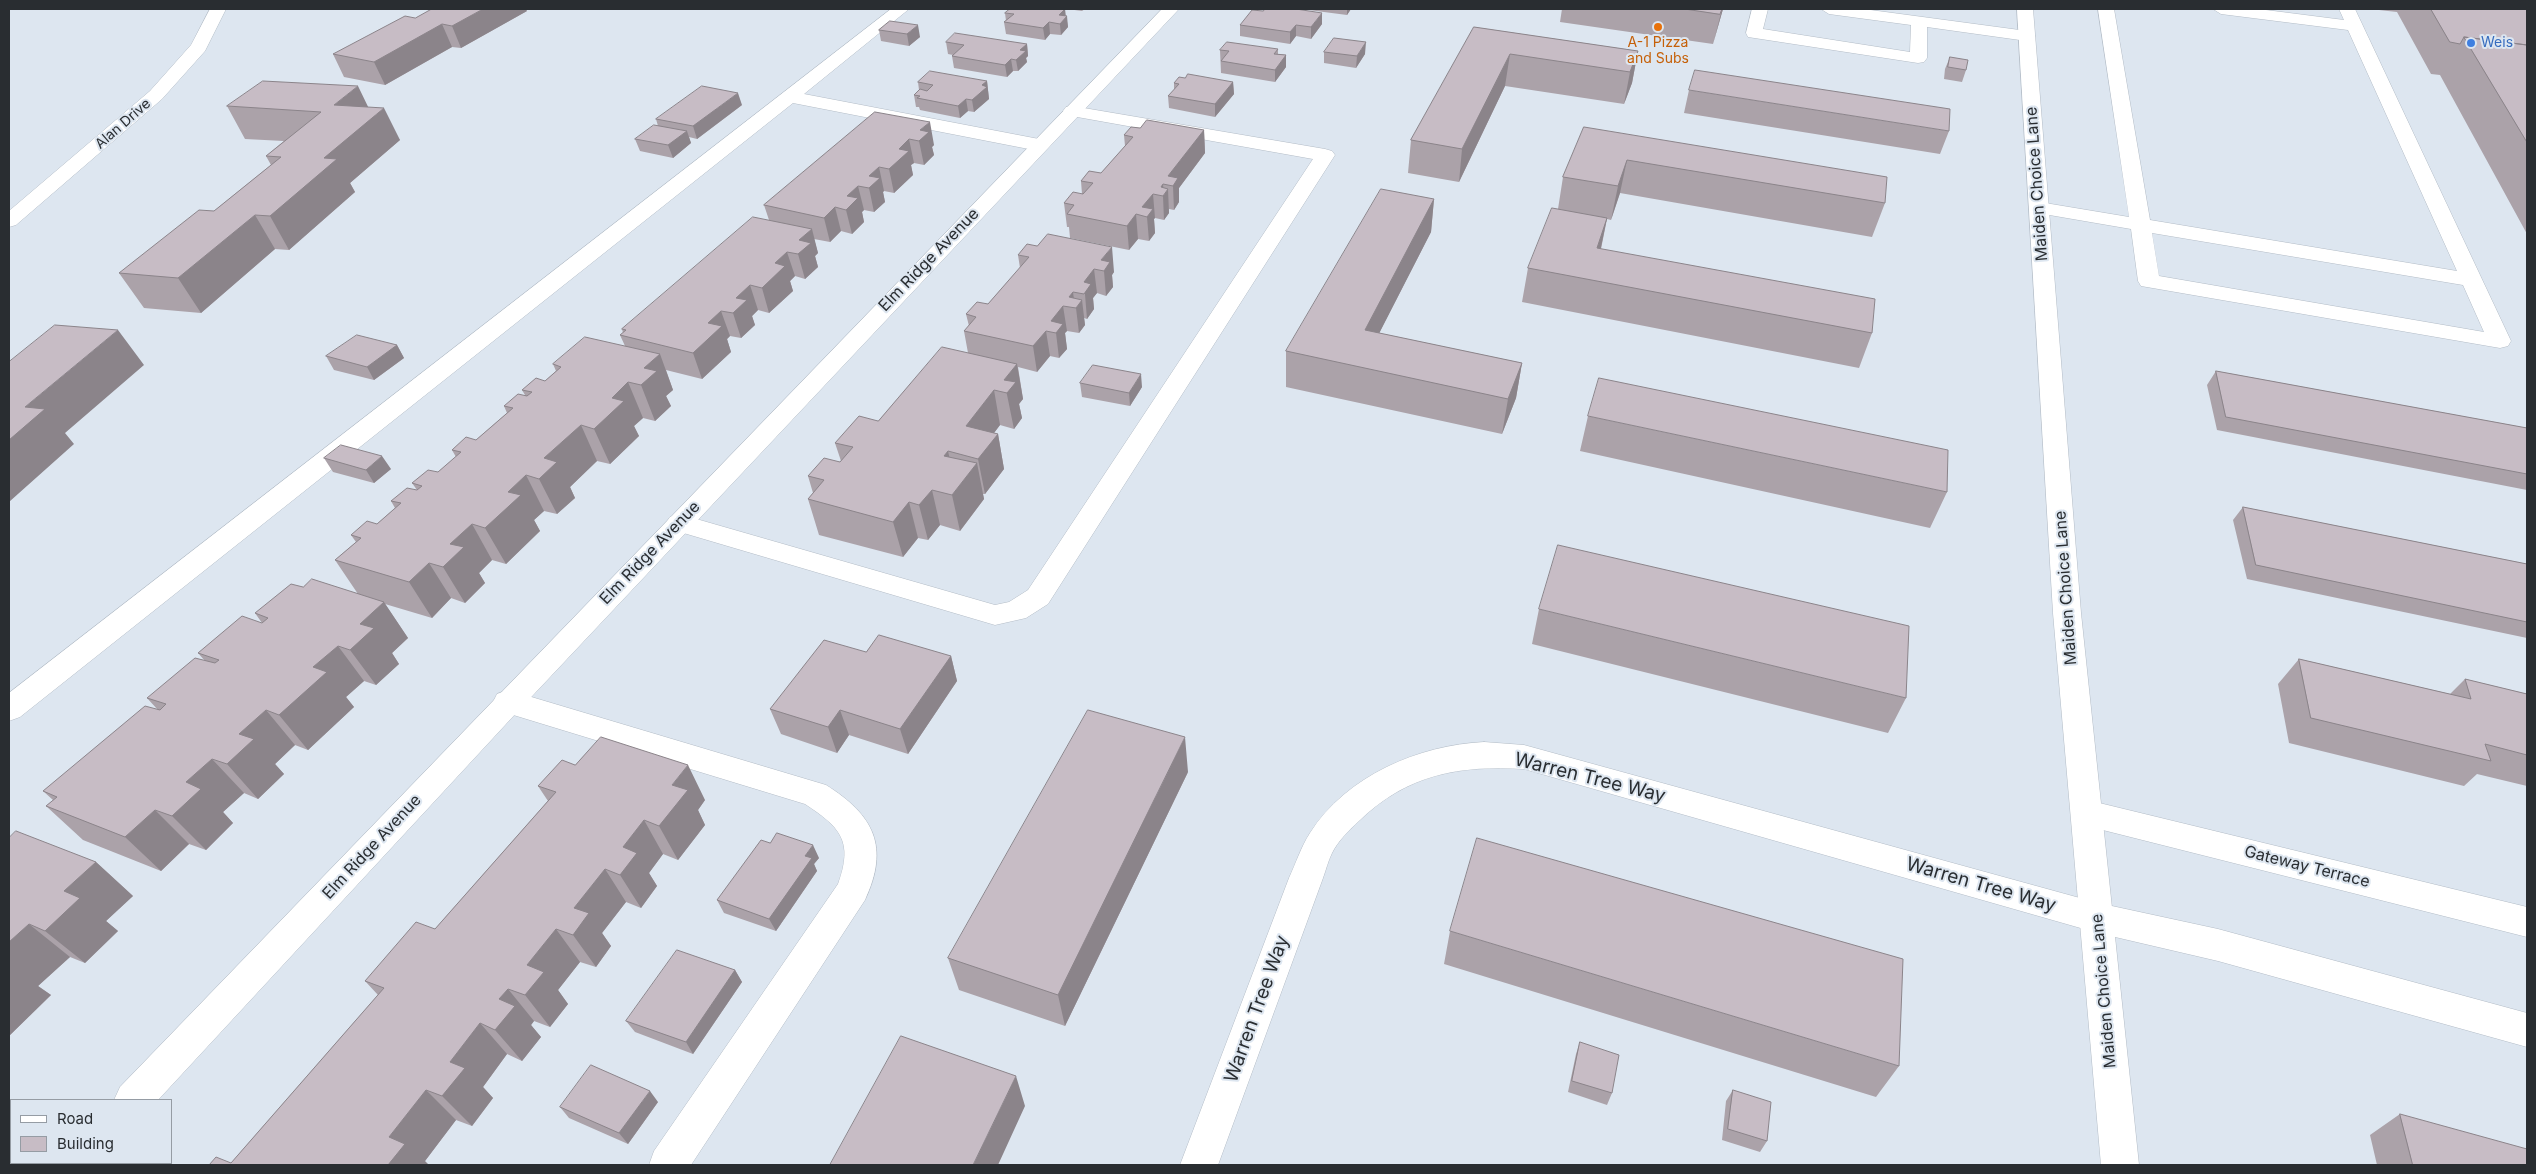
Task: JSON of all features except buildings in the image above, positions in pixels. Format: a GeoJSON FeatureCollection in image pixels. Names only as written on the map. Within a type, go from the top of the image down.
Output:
{"type":"FeatureCollection","features":[{"type":"Feature","properties":{"kind":"street","name":"Alan Drive"},"geometry":{"type":"LineString","coordinates":[[9,221],[156,95],[199,47],[218,9]]}},
{"type":"Feature","properties":{"kind":"street"},"geometry":{"type":"LineString","coordinates":[[9,709],[901,9]]}},
{"type":"Feature","properties":{"kind":"street","name":"Elm Ridge Avenue"},"geometry":{"type":"LineString","coordinates":[[134,1099],[679,522],[1072,110],[1171,9]]}},
{"type":"Feature","properties":{"kind":"street"},"geometry":{"type":"LineString","coordinates":[[1760,9],[1754,33],[1918,58],[1919,22]]}},
{"type":"Feature","properties":{"kind":"street"},"geometry":{"type":"LineString","coordinates":[[1829,9],[2027,36]]}},
{"type":"Feature","properties":{"kind":"street","name":"Maiden Choice Lane"},"geometry":{"type":"LineString","coordinates":[[2024,9],[2067,612],[2098,918],[2120,1165]]}},
{"type":"Feature","properties":{"kind":"street"},"geometry":{"type":"LineString","coordinates":[[2106,9],[2149,281],[2500,341],[2351,17],[2222,9]]}},
{"type":"Feature","properties":{"kind":"street"},"geometry":{"type":"LineString","coordinates":[[789,97],[1039,145]]}},
{"type":"Feature","properties":{"kind":"street"},"geometry":{"type":"LineString","coordinates":[[679,522],[995,615],[1016,611],[1038,597],[1325,154],[1072,110]]}},
{"type":"Feature","properties":{"kind":"street"},"geometry":{"type":"LineString","coordinates":[[2039,208],[2472,280]]}},
{"type":"Feature","properties":{"kind":"street"},"geometry":{"type":"LineString","coordinates":[[508,702],[815,794],[843,812],[858,831],[862,857],[853,890],[668,1165]]}},
{"type":"Feature","properties":{"kind":"street","name":"Warren Tree Way"},"geometry":{"type":"LineString","coordinates":[[1199,1165],[1306,878],[1324,837],[1354,805],[1392,778],[1432,763],[1478,755],[1524,757],[2098,918]]}},
{"type":"Feature","properties":{"kind":"street","name":"Gateway Terrace"},"geometry":{"type":"LineString","coordinates":[[2087,813],[2527,922]]}},
{"type":"Feature","properties":{"kind":"street"},"geometry":{"type":"LineString","coordinates":[[2098,918],[2218,945],[2527,1030]]}},
{"type":"Feature","properties":{"kind":"place","name":"A-1 Pizza and Subs"},"geometry":{"type":"Point","coordinates":[1658,27]}},
{"type":"Feature","properties":{"kind":"place","name":"Weis"},"geometry":{"type":"Point","coordinates":[2471,43]}}]}
